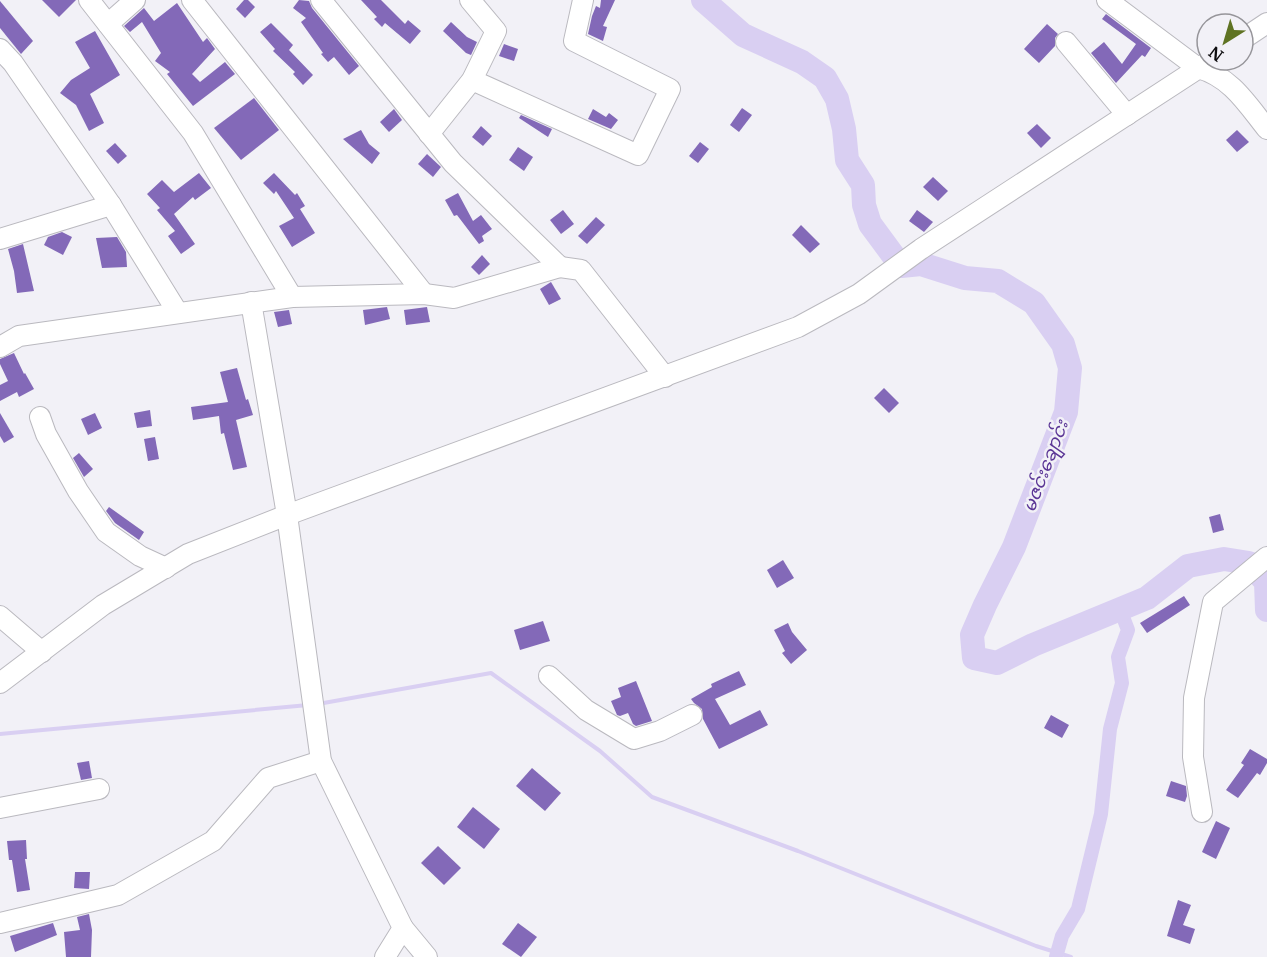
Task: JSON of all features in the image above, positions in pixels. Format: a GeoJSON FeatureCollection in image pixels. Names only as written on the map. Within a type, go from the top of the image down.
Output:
{"type":"FeatureCollection","features":[{"type":"Feature","properties":{"kind":"street"},"geometry":{"type":"LineString","coordinates":[[88,0],[194,133],[292,297]]}},
{"type":"Feature","properties":{"kind":"street"},"geometry":{"type":"LineString","coordinates":[[108,24],[135,0]]}},
{"type":"Feature","properties":{"kind":"street"},"geometry":{"type":"LineString","coordinates":[[192,0],[424,294]]}},
{"type":"Feature","properties":{"kind":"street"},"geometry":{"type":"LineString","coordinates":[[321,0],[453,163],[560,267]]}},
{"type":"Feature","properties":{"kind":"street"},"geometry":{"type":"LineString","coordinates":[[472,80],[638,155],[670,89],[574,41],[583,0]]}},
{"type":"Feature","properties":{"kind":"street"},"geometry":{"type":"LineString","coordinates":[[1107,0],[1195,57]]}},
{"type":"Feature","properties":{"kind":"street"},"geometry":{"type":"LineString","coordinates":[[429,134],[472,80],[496,31],[479,4]]}},
{"type":"Feature","properties":{"kind":"street"},"geometry":{"type":"LineString","coordinates":[[1066,42],[1127,115]]}},
{"type":"Feature","properties":{"kind":"street"},"geometry":{"type":"LineString","coordinates":[[0,49],[13,63],[111,205],[178,313]]}},
{"type":"Feature","properties":{"kind":"street"},"geometry":{"type":"LineString","coordinates":[[0,683],[103,605],[188,554],[287,515],[798,327],[860,294],[921,249],[1195,71]]}},
{"type":"Feature","properties":{"kind":"street"},"geometry":{"type":"LineString","coordinates":[[1212,72],[1222,78],[1239,95],[1267,129]]}},
{"type":"Feature","properties":{"kind":"street"},"geometry":{"type":"LineString","coordinates":[[0,239],[111,205]]}},
{"type":"Feature","properties":{"kind":"street"},"geometry":{"type":"LineString","coordinates":[[0,347],[19,336],[292,297],[424,294],[454,298],[560,267],[581,270],[665,377]]}},
{"type":"Feature","properties":{"kind":"street"},"geometry":{"type":"LineString","coordinates":[[251,302],[287,515],[321,761],[403,928],[427,957]]}},
{"type":"Feature","properties":{"kind":"street"},"geometry":{"type":"LineString","coordinates":[[40,417],[46,434],[78,490],[106,532],[140,556],[166,568]]}},
{"type":"Feature","properties":{"kind":"street"},"geometry":{"type":"LineString","coordinates":[[1202,812],[1193,758],[1194,698],[1213,602],[1267,557]]}},
{"type":"Feature","properties":{"kind":"street"},"geometry":{"type":"LineString","coordinates":[[0,616],[42,652]]}},
{"type":"Feature","properties":{"kind":"street"},"geometry":{"type":"LineString","coordinates":[[549,676],[585,710],[634,740],[660,731],[692,715]]}},
{"type":"Feature","properties":{"kind":"street"},"geometry":{"type":"LineString","coordinates":[[0,923],[118,895],[213,842],[268,778],[321,761]]}},
{"type":"Feature","properties":{"kind":"street"},"geometry":{"type":"LineString","coordinates":[[0,808],[99,789]]}},
{"type":"Feature","properties":{"kind":"street"},"geometry":{"type":"LineString","coordinates":[[385,957],[403,928]]}},
{"type":"Feature","properties":{"kind":"building"},"geometry":{"type":"Polygon","coordinates":[[[42,0],[76,0],[59,17],[42,0]]]}},
{"type":"Feature","properties":{"kind":"building"},"geometry":{"type":"Polygon","coordinates":[[[244,0],[248,0],[255,7],[245,18],[236,9],[244,0]]]}},
{"type":"Feature","properties":{"kind":"building"},"geometry":{"type":"Polygon","coordinates":[[[299,0],[309,1],[312,8],[359,66],[349,75],[334,57],[328,62],[321,54],[323,53],[301,22],[306,18],[293,8],[299,0]]]}},
{"type":"Feature","properties":{"kind":"building"},"geometry":{"type":"Polygon","coordinates":[[[361,0],[381,0],[405,24],[408,20],[421,31],[410,44],[385,23],[382,27],[374,19],[377,17],[361,0]]]}},
{"type":"Feature","properties":{"kind":"building"},"geometry":{"type":"Polygon","coordinates":[[[601,0],[615,0],[603,26],[607,27],[603,41],[588,34],[592,16],[596,6],[600,8],[601,0]]]}},
{"type":"Feature","properties":{"kind":"building"},"geometry":{"type":"Polygon","coordinates":[[[0,1],[33,41],[21,54],[0,28],[0,1]]]}},
{"type":"Feature","properties":{"kind":"building"},"geometry":{"type":"Polygon","coordinates":[[[177,3],[203,42],[207,38],[215,49],[192,74],[200,82],[225,62],[235,74],[193,106],[167,74],[170,72],[155,61],[161,53],[142,22],[130,32],[124,26],[144,8],[154,21],[177,3]]]}},
{"type":"Feature","properties":{"kind":"building"},"geometry":{"type":"Polygon","coordinates":[[[1106,14],[1151,48],[1145,57],[1142,55],[1116,83],[1091,53],[1104,42],[1122,64],[1136,44],[1102,19],[1106,14]]]}},
{"type":"Feature","properties":{"kind":"building"},"geometry":{"type":"Polygon","coordinates":[[[451,22],[467,37],[477,42],[471,55],[443,31],[451,22]]]}},
{"type":"Feature","properties":{"kind":"building"},"geometry":{"type":"Polygon","coordinates":[[[271,23],[293,45],[289,50],[313,75],[303,85],[293,74],[295,72],[273,51],[275,49],[260,32],[271,23]]]}},
{"type":"Feature","properties":{"kind":"building"},"geometry":{"type":"Polygon","coordinates":[[[1047,24],[1058,34],[1055,38],[1055,46],[1039,63],[1024,49],[1047,24]]]}},
{"type":"Feature","properties":{"kind":"building"},"geometry":{"type":"Polygon","coordinates":[[[95,31],[120,75],[90,94],[104,123],[89,131],[76,105],[60,93],[71,80],[90,68],[75,42],[95,31]]]}},
{"type":"Feature","properties":{"kind":"building"},"geometry":{"type":"Polygon","coordinates":[[[504,44],[518,49],[514,61],[499,56],[504,44]]]}},
{"type":"Feature","properties":{"kind":"building"},"geometry":{"type":"Polygon","coordinates":[[[254,98],[279,130],[241,160],[214,128],[254,98]]]}},
{"type":"Feature","properties":{"kind":"building"},"geometry":{"type":"Polygon","coordinates":[[[742,108],[752,115],[739,132],[730,125],[742,108]]]}},
{"type":"Feature","properties":{"kind":"building"},"geometry":{"type":"Polygon","coordinates":[[[394,109],[402,120],[389,132],[380,122],[394,109]]]}},
{"type":"Feature","properties":{"kind":"building"},"geometry":{"type":"Polygon","coordinates":[[[593,109],[606,117],[609,113],[618,120],[611,129],[588,119],[593,109]]]}},
{"type":"Feature","properties":{"kind":"building"},"geometry":{"type":"Polygon","coordinates":[[[521,115],[552,129],[548,137],[519,118],[521,115]]]}},
{"type":"Feature","properties":{"kind":"building"},"geometry":{"type":"Polygon","coordinates":[[[1037,124],[1051,138],[1041,148],[1027,133],[1037,124]]]}},
{"type":"Feature","properties":{"kind":"building"},"geometry":{"type":"Polygon","coordinates":[[[481,126],[492,136],[483,146],[472,137],[481,126]]]}},
{"type":"Feature","properties":{"kind":"building"},"geometry":{"type":"Polygon","coordinates":[[[361,130],[369,144],[380,153],[372,164],[343,139],[361,130]]]}},
{"type":"Feature","properties":{"kind":"building"},"geometry":{"type":"Polygon","coordinates":[[[1237,130],[1249,142],[1237,152],[1226,140],[1237,130]]]}},
{"type":"Feature","properties":{"kind":"building"},"geometry":{"type":"Polygon","coordinates":[[[700,142],[709,149],[698,163],[689,156],[700,142]]]}},
{"type":"Feature","properties":{"kind":"building"},"geometry":{"type":"Polygon","coordinates":[[[115,143],[127,156],[118,164],[106,151],[115,143]]]}},
{"type":"Feature","properties":{"kind":"building"},"geometry":{"type":"Polygon","coordinates":[[[518,147],[533,157],[524,171],[509,160],[518,147]]]}},
{"type":"Feature","properties":{"kind":"building"},"geometry":{"type":"Polygon","coordinates":[[[427,154],[441,167],[433,177],[418,164],[427,154]]]}},
{"type":"Feature","properties":{"kind":"building"},"geometry":{"type":"Polygon","coordinates":[[[199,173],[211,188],[195,200],[193,197],[174,214],[195,244],[181,254],[168,236],[175,231],[157,210],[160,208],[147,194],[162,180],[174,192],[199,173]]]}},
{"type":"Feature","properties":{"kind":"building"},"geometry":{"type":"Polygon","coordinates":[[[274,173],[295,195],[297,193],[305,206],[300,209],[315,233],[292,247],[279,226],[294,218],[276,191],[274,194],[263,183],[274,173]]]}},
{"type":"Feature","properties":{"kind":"building"},"geometry":{"type":"Polygon","coordinates":[[[933,177],[948,191],[938,201],[923,187],[933,177]]]}},
{"type":"Feature","properties":{"kind":"building"},"geometry":{"type":"Polygon","coordinates":[[[458,193],[473,221],[481,215],[492,229],[482,236],[484,241],[479,244],[457,215],[454,216],[445,200],[458,193]]]}},
{"type":"Feature","properties":{"kind":"building"},"geometry":{"type":"Polygon","coordinates":[[[563,210],[574,224],[561,234],[550,220],[563,210]]]}},
{"type":"Feature","properties":{"kind":"building"},"geometry":{"type":"Polygon","coordinates":[[[917,210],[933,222],[924,232],[909,221],[917,210]]]}},
{"type":"Feature","properties":{"kind":"building"},"geometry":{"type":"Polygon","coordinates":[[[596,217],[605,225],[587,244],[578,236],[596,217]]]}},
{"type":"Feature","properties":{"kind":"building"},"geometry":{"type":"Polygon","coordinates":[[[801,225],[820,244],[810,253],[792,235],[801,225]]]}},
{"type":"Feature","properties":{"kind":"building"},"geometry":{"type":"Polygon","coordinates":[[[62,232],[72,237],[63,255],[44,245],[48,237],[62,232]]]}},
{"type":"Feature","properties":{"kind":"building"},"geometry":{"type":"Polygon","coordinates":[[[117,237],[126,252],[127,267],[102,268],[96,238],[117,237]]]}},
{"type":"Feature","properties":{"kind":"building"},"geometry":{"type":"Polygon","coordinates":[[[23,244],[34,291],[17,293],[8,249],[23,244]]]}},
{"type":"Feature","properties":{"kind":"building"},"geometry":{"type":"Polygon","coordinates":[[[482,255],[490,264],[479,275],[471,267],[482,255]]]}},
{"type":"Feature","properties":{"kind":"building"},"geometry":{"type":"Polygon","coordinates":[[[551,282],[561,299],[549,305],[540,289],[551,282]]]}},
{"type":"Feature","properties":{"kind":"building"},"geometry":{"type":"Polygon","coordinates":[[[387,307],[390,319],[365,325],[363,310],[387,307]]]}},
{"type":"Feature","properties":{"kind":"building"},"geometry":{"type":"Polygon","coordinates":[[[427,307],[430,322],[406,325],[404,310],[427,307]]]}},
{"type":"Feature","properties":{"kind":"building"},"geometry":{"type":"Polygon","coordinates":[[[289,310],[292,324],[278,327],[274,312],[289,310]]]}},
{"type":"Feature","properties":{"kind":"building"},"geometry":{"type":"Polygon","coordinates":[[[14,353],[34,389],[19,397],[17,392],[0,401],[0,385],[8,381],[0,359],[14,353]]]}},
{"type":"Feature","properties":{"kind":"building"},"geometry":{"type":"Polygon","coordinates":[[[237,368],[253,415],[236,420],[247,467],[233,470],[224,433],[221,434],[219,416],[193,420],[191,407],[228,402],[220,372],[237,368]]]}},
{"type":"Feature","properties":{"kind":"building"},"geometry":{"type":"Polygon","coordinates":[[[884,388],[899,403],[889,413],[874,398],[884,388]]]}},
{"type":"Feature","properties":{"kind":"building"},"geometry":{"type":"Polygon","coordinates":[[[150,410],[152,426],[137,428],[134,413],[150,410]]]}},
{"type":"Feature","properties":{"kind":"building"},"geometry":{"type":"Polygon","coordinates":[[[0,413],[14,437],[4,443],[0,436],[0,413]]]}},
{"type":"Feature","properties":{"kind":"building"},"geometry":{"type":"Polygon","coordinates":[[[95,413],[102,428],[88,435],[81,419],[95,413]]]}},
{"type":"Feature","properties":{"kind":"building"},"geometry":{"type":"Polygon","coordinates":[[[155,437],[159,459],[148,461],[144,439],[155,437]]]}},
{"type":"Feature","properties":{"kind":"building"},"geometry":{"type":"Polygon","coordinates":[[[79,453],[93,469],[84,477],[73,458],[79,453]]]}},
{"type":"Feature","properties":{"kind":"building"},"geometry":{"type":"Polygon","coordinates":[[[109,507],[144,532],[139,540],[115,523],[106,511],[109,507]]]}},
{"type":"Feature","properties":{"kind":"building"},"geometry":{"type":"Polygon","coordinates":[[[1220,514],[1224,530],[1213,533],[1209,517],[1220,514]]]}},
{"type":"Feature","properties":{"kind":"building"},"geometry":{"type":"Polygon","coordinates":[[[783,560],[794,578],[777,588],[767,570],[783,560]]]}},
{"type":"Feature","properties":{"kind":"building"},"geometry":{"type":"Polygon","coordinates":[[[1184,596],[1190,605],[1147,633],[1140,623],[1184,596]]]}},
{"type":"Feature","properties":{"kind":"building"},"geometry":{"type":"Polygon","coordinates":[[[543,621],[550,641],[520,650],[514,630],[543,621]]]}},
{"type":"Feature","properties":{"kind":"building"},"geometry":{"type":"Polygon","coordinates":[[[788,623],[792,632],[807,650],[791,664],[782,653],[785,651],[774,630],[788,623]]]}},
{"type":"Feature","properties":{"kind":"building"},"geometry":{"type":"Polygon","coordinates":[[[739,671],[746,685],[715,699],[730,725],[760,710],[768,725],[719,749],[703,719],[702,709],[691,699],[712,687],[711,684],[739,671]]]}},
{"type":"Feature","properties":{"kind":"building"},"geometry":{"type":"Polygon","coordinates":[[[636,681],[652,721],[636,726],[628,713],[617,715],[611,701],[621,697],[618,688],[636,681]]]}},
{"type":"Feature","properties":{"kind":"building"},"geometry":{"type":"Polygon","coordinates":[[[1051,715],[1069,725],[1062,738],[1044,728],[1051,715]]]}},
{"type":"Feature","properties":{"kind":"building"},"geometry":{"type":"Polygon","coordinates":[[[1250,749],[1267,759],[1267,763],[1260,775],[1257,773],[1238,798],[1226,790],[1244,765],[1241,763],[1250,749]]]}},
{"type":"Feature","properties":{"kind":"building"},"geometry":{"type":"Polygon","coordinates":[[[89,761],[92,778],[81,780],[77,763],[89,761]]]}},
{"type":"Feature","properties":{"kind":"building"},"geometry":{"type":"Polygon","coordinates":[[[532,768],[561,793],[545,811],[516,786],[532,768]]]}},
{"type":"Feature","properties":{"kind":"building"},"geometry":{"type":"Polygon","coordinates":[[[1171,781],[1186,786],[1185,802],[1166,796],[1171,781]]]}},
{"type":"Feature","properties":{"kind":"building"},"geometry":{"type":"Polygon","coordinates":[[[473,807],[500,829],[484,849],[457,827],[473,807]]]}},
{"type":"Feature","properties":{"kind":"building"},"geometry":{"type":"Polygon","coordinates":[[[1216,821],[1230,828],[1216,859],[1202,852],[1216,821]]]}},
{"type":"Feature","properties":{"kind":"building"},"geometry":{"type":"Polygon","coordinates":[[[26,840],[27,859],[25,859],[30,890],[17,892],[7,841],[26,840]]]}},
{"type":"Feature","properties":{"kind":"building"},"geometry":{"type":"Polygon","coordinates":[[[438,846],[461,868],[444,885],[421,863],[438,846]]]}},
{"type":"Feature","properties":{"kind":"building"},"geometry":{"type":"Polygon","coordinates":[[[75,872],[90,872],[89,889],[74,888],[75,872]]]}},
{"type":"Feature","properties":{"kind":"building"},"geometry":{"type":"Polygon","coordinates":[[[1178,900],[1191,905],[1183,925],[1195,929],[1190,944],[1167,936],[1178,900]]]}},
{"type":"Feature","properties":{"kind":"building"},"geometry":{"type":"Polygon","coordinates":[[[89,914],[92,930],[91,957],[66,957],[64,932],[80,930],[77,917],[89,914]]]}},
{"type":"Feature","properties":{"kind":"building"},"geometry":{"type":"Polygon","coordinates":[[[53,923],[57,935],[15,952],[10,936],[53,923]]]}},
{"type":"Feature","properties":{"kind":"building"},"geometry":{"type":"Polygon","coordinates":[[[518,923],[537,937],[521,957],[502,944],[518,923]]]}},
{"type":"Feature","properties":{"kind":"waterway","name":"မဇင်းချောင်း"},"geometry":{"type":"LineString","coordinates":[[703,0],[743,35],[802,62],[825,78],[837,99],[844,129],[847,160],[863,185],[864,205],[870,224],[901,266],[921,264],[965,278],[998,281],[1034,303],[1063,344],[1070,368],[1066,412],[1014,547],[972,635],[974,658],[997,663],[1033,645],[1147,598],[1188,566],[1224,559],[1249,563],[1266,582],[1267,610]]}},
{"type":"Feature","properties":{"kind":"waterway"},"geometry":{"type":"LineString","coordinates":[[1056,957],[1062,936],[1078,909],[1101,814],[1110,729],[1122,683],[1118,657],[1128,630],[1120,609]]}},
{"type":"Feature","properties":{"kind":"waterway"},"geometry":{"type":"LineString","coordinates":[[318,704],[491,673],[600,751],[652,797],[798,851],[1036,946],[1071,957]]}},
{"type":"Feature","properties":{"kind":"waterway"},"geometry":{"type":"LineString","coordinates":[[0,734],[308,705]]}}]}
